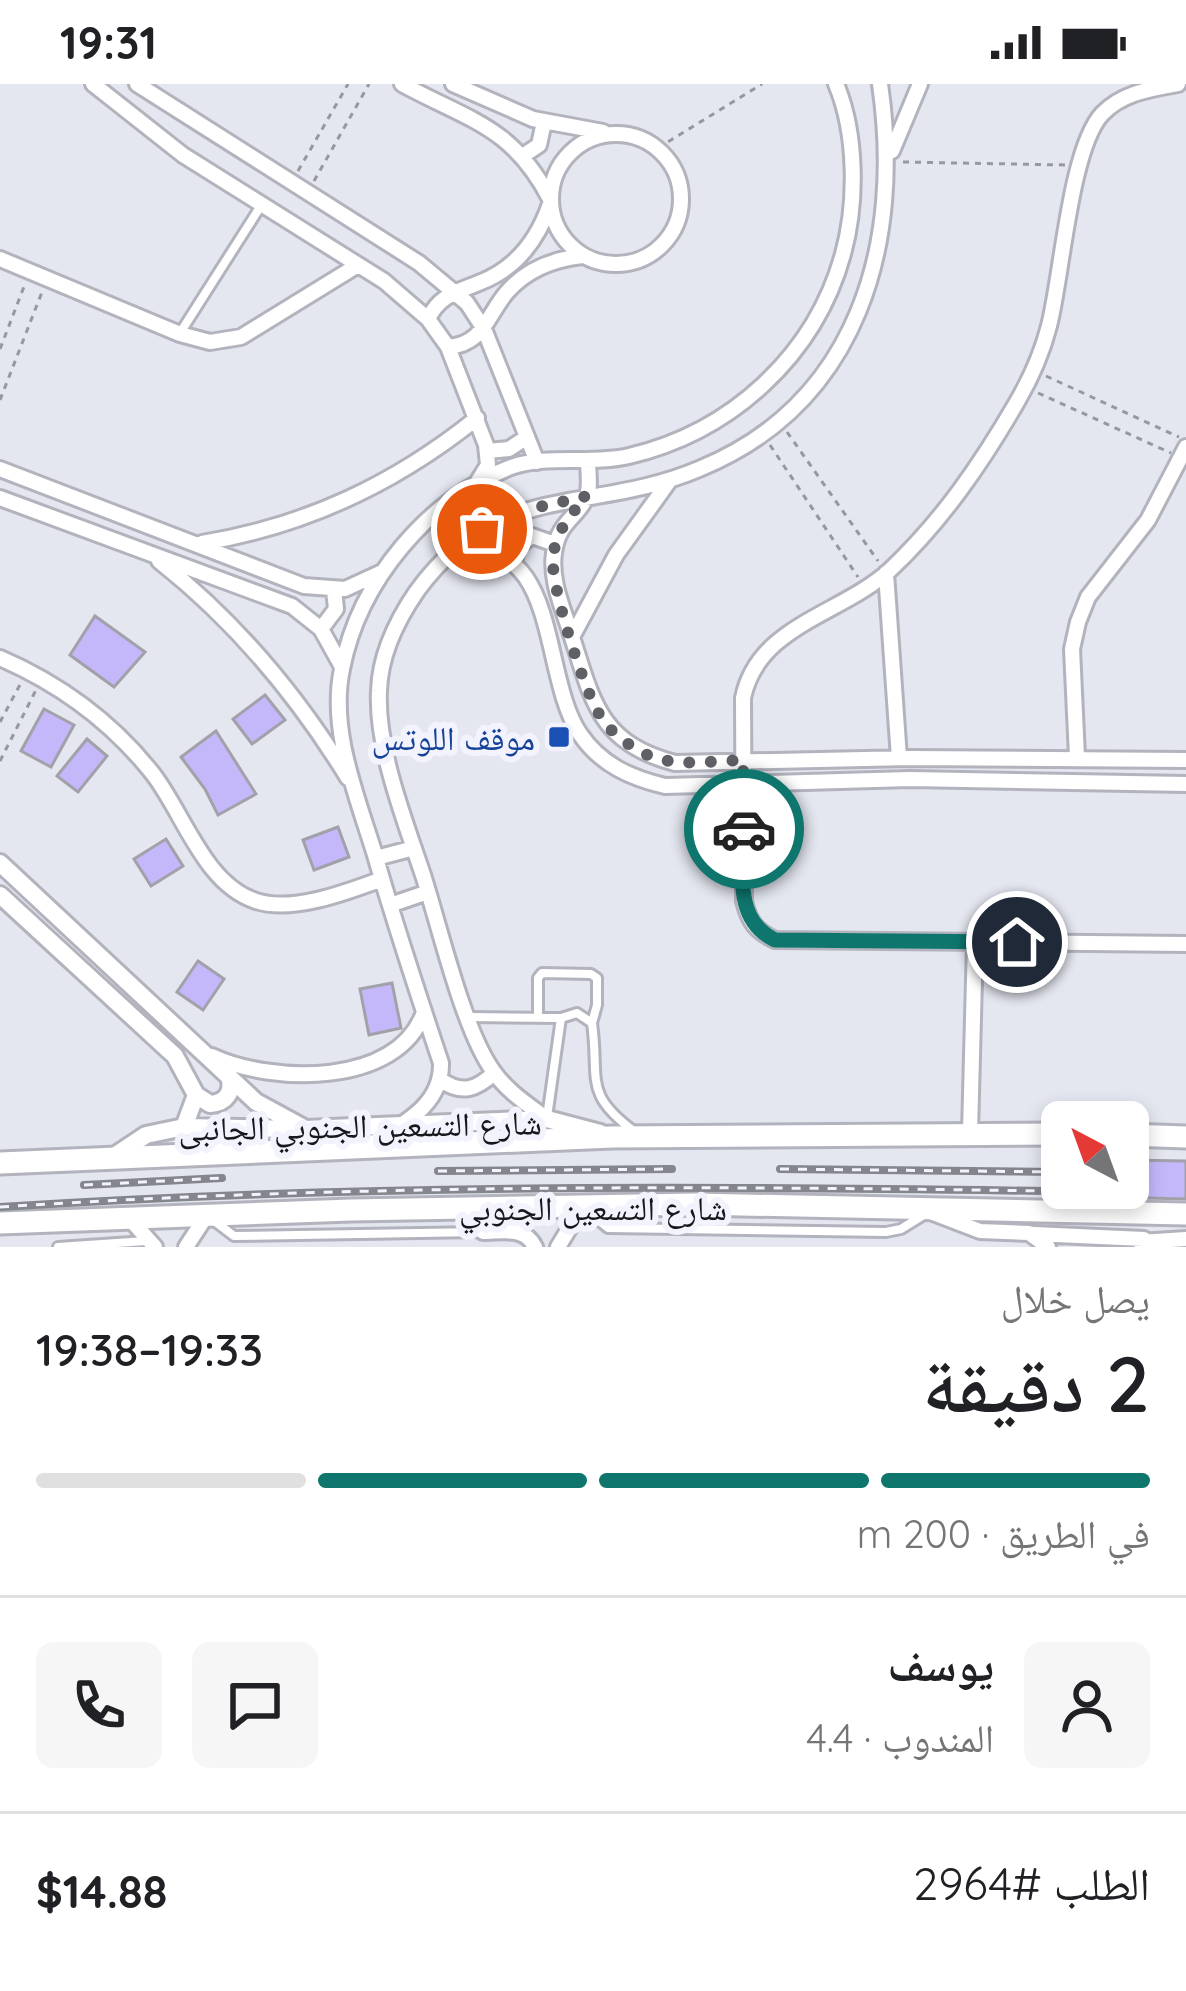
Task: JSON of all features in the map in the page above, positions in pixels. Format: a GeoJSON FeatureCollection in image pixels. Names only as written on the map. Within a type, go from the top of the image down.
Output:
{"type":"FeatureCollection","features":[{"type":"Feature","properties":{"kind":"main road","name":"شارع التسعين الجنوبي"},"geometry":{"type":"LineString","coordinates":[[0,1163],[612,1136],[1041,1134]]}},
{"type":"Feature","properties":{"kind":"main road"},"geometry":{"type":"LineString","coordinates":[[1149,1135],[1186,1136]]}},
{"type":"Feature","properties":{"kind":"main road","name":"شارع التسعين الجنوبي"},"geometry":{"type":"LineString","coordinates":[[0,1222],[696,1204],[1186,1214]]}},
{"type":"Feature","properties":{"kind":"street"},"geometry":{"type":"LineString","coordinates":[[93,84],[183,155],[384,281],[428,319],[448,347],[488,452],[486,472],[475,486]]}},
{"type":"Feature","properties":{"kind":"street"},"geometry":{"type":"LineString","coordinates":[[137,84],[419,263],[454,291],[484,329],[537,462]]}},
{"type":"Feature","properties":{"kind":"street"},"geometry":{"type":"LineString","coordinates":[[402,84],[496,133],[524,155],[550,202],[560,234],[584,256]]}},
{"type":"Feature","properties":{"kind":"street"},"geometry":{"type":"LineString","coordinates":[[448,347],[468,343],[484,329],[496,306],[519,280],[549,263],[584,256],[617,264],[635,261],[664,243],[680,212],[681,194],[670,161],[658,148],[629,134],[544,122],[453,84]]}},
{"type":"Feature","properties":{"kind":"street"},"geometry":{"type":"LineString","coordinates":[[0,469],[304,586],[334,590],[364,583],[382,572],[430,518],[475,486],[513,467],[628,456],[692,433],[755,394],[805,340],[824,308],[848,238],[851,201],[849,138],[836,84]]}},
{"type":"Feature","properties":{"kind":"street"},"geometry":{"type":"LineString","coordinates":[[547,1119],[494,1073],[469,1017],[381,731],[378,689],[387,649],[402,612],[447,555],[489,524],[540,505],[670,480],[702,468],[762,434],[827,368],[862,306],[882,237],[888,161],[880,84]]}},
{"type":"Feature","properties":{"kind":"street"},"geometry":{"type":"LineString","coordinates":[[888,161],[920,84]]}},
{"type":"Feature","properties":{"kind":"street"},"geometry":{"type":"LineString","coordinates":[[1178,84],[1128,95],[1094,125],[1081,165],[1049,325],[1034,370],[957,495],[886,573],[759,656],[743,698],[744,902],[759,932],[775,940],[1186,944]]}},
{"type":"Feature","properties":{"kind":"street"},"geometry":{"type":"LineString","coordinates":[[524,155],[542,140],[544,122]]}},
{"type":"Feature","properties":{"kind":"street"},"geometry":{"type":"LineString","coordinates":[[428,319],[435,306],[454,291],[484,281],[518,258],[543,224],[552,182],[568,153],[597,136],[614,133]]}},
{"type":"Feature","properties":{"kind":"street"},"geometry":{"type":"LineString","coordinates":[[0,259],[210,342],[241,337],[358,265]]}},
{"type":"Feature","properties":{"kind":"street"},"geometry":{"type":"LineString","coordinates":[[198,544],[274,528],[347,502],[415,464],[477,418]]}},
{"type":"Feature","properties":{"kind":"street"},"geometry":{"type":"LineString","coordinates":[[488,452],[509,449],[527,437]]}},
{"type":"Feature","properties":{"kind":"street"},"geometry":{"type":"LineString","coordinates":[[1077,757],[1072,649],[1078,622],[1088,597],[1148,520],[1184,449]]}},
{"type":"Feature","properties":{"kind":"street"},"geometry":{"type":"LineString","coordinates":[[588,461],[587,496],[562,527],[555,544],[553,574],[589,695],[603,721],[623,741],[648,755],[675,763],[899,758],[1186,760]]}},
{"type":"Feature","properties":{"kind":"street"},"geometry":{"type":"LineString","coordinates":[[572,637],[616,556],[670,480]]}},
{"type":"Feature","properties":{"kind":"street"},"geometry":{"type":"LineString","coordinates":[[475,486],[489,524]]}},
{"type":"Feature","properties":{"kind":"street"},"geometry":{"type":"LineString","coordinates":[[0,498],[292,605],[321,628],[342,667]]}},
{"type":"Feature","properties":{"kind":"street"},"geometry":{"type":"LineString","coordinates":[[514,562],[518,545],[532,536],[549,538],[555,544]]}},
{"type":"Feature","properties":{"kind":"street"},"geometry":{"type":"LineString","coordinates":[[145,550],[214,608],[258,655],[324,739],[354,789]]}},
{"type":"Feature","properties":{"kind":"street"},"geometry":{"type":"LineString","coordinates":[[447,555],[493,552],[514,562],[536,594],[567,710],[579,733],[596,753],[628,775],[665,786],[910,779],[1186,784]]}},
{"type":"Feature","properties":{"kind":"street"},"geometry":{"type":"LineString","coordinates":[[0,863],[256,1102],[306,1129],[359,1149],[401,1124],[428,1103],[441,1080],[441,1063],[354,789],[338,699],[342,667],[382,572]]}},
{"type":"Feature","properties":{"kind":"street"},"geometry":{"type":"LineString","coordinates":[[886,573],[899,758]]}},
{"type":"Feature","properties":{"kind":"street"},"geometry":{"type":"LineString","coordinates":[[321,628],[334,615],[334,590]]}},
{"type":"Feature","properties":{"kind":"street"},"geometry":{"type":"LineString","coordinates":[[0,658],[35,674],[88,709],[130,747],[165,790],[220,877],[245,897],[276,906],[382,879]]}},
{"type":"Feature","properties":{"kind":"street"},"geometry":{"type":"LineString","coordinates":[[899,758],[917,769],[910,779]]}},
{"type":"Feature","properties":{"kind":"street"},"geometry":{"type":"LineString","coordinates":[[889,780],[884,767],[899,758]]}},
{"type":"Feature","properties":{"kind":"street"},"geometry":{"type":"LineString","coordinates":[[376,858],[414,848]]}},
{"type":"Feature","properties":{"kind":"street"},"geometry":{"type":"LineString","coordinates":[[390,904],[428,892]]}},
{"type":"Feature","properties":{"kind":"street"},"geometry":{"type":"LineString","coordinates":[[0,896],[175,1055],[196,1095],[210,1104],[225,1099],[229,1076]]}},
{"type":"Feature","properties":{"kind":"street"},"geometry":{"type":"LineString","coordinates":[[970,1132],[975,942]]}},
{"type":"Feature","properties":{"kind":"street"},"geometry":{"type":"LineString","coordinates":[[204,1052],[246,1069],[276,1074],[306,1074],[380,1061],[410,1039],[424,1012]]}},
{"type":"Feature","properties":{"kind":"street"},"geometry":{"type":"LineString","coordinates":[[441,1080],[463,1090],[494,1073]]}},
{"type":"Feature","properties":{"kind":"street"},"geometry":{"type":"LineString","coordinates":[[184,1127],[196,1095]]}},
{"type":"Feature","properties":{"kind":"street","name":"شارع التسعين الجنوبي الجانبى"},"geometry":{"type":"LineString","coordinates":[[113,1156],[146,1135],[184,1127],[306,1129],[547,1119],[612,1136]]}},
{"type":"Feature","properties":{"kind":"street"},"geometry":{"type":"LineString","coordinates":[[558,1247],[583,1206]]}},
{"type":"Feature","properties":{"kind":"street"},"geometry":{"type":"LineString","coordinates":[[460,1208],[483,1232],[517,1232],[535,1247]]}},
{"type":"Feature","properties":{"kind":"street"},"geometry":{"type":"LineString","coordinates":[[928,1210],[980,1231],[1137,1243],[1186,1239]]}},
{"type":"Feature","properties":{"kind":"street"},"geometry":{"type":"LineString","coordinates":[[186,1247],[207,1215]]}},
{"type":"Feature","properties":{"kind":"street"},"geometry":{"type":"LineString","coordinates":[[129,1218],[152,1244]]}},
{"type":"Feature","properties":{"kind":"street"},"geometry":{"type":"LineString","coordinates":[[1029,1234],[1048,1247]]}},
{"type":"Feature","properties":{"kind":"lane"},"geometry":{"type":"LineString","coordinates":[[180,334],[262,204]]}},
{"type":"Feature","properties":{"kind":"lane"},"geometry":{"type":"LineString","coordinates":[[538,1017],[542,973],[591,974],[597,979],[592,1023],[598,1096],[611,1114],[640,1136]]}},
{"type":"Feature","properties":{"kind":"lane"},"geometry":{"type":"LineString","coordinates":[[469,1017],[561,1018],[577,1012],[592,1023]]}},
{"type":"Feature","properties":{"kind":"lane"},"geometry":{"type":"LineString","coordinates":[[547,1119],[561,1018]]}},
{"type":"Feature","properties":{"kind":"lane"},"geometry":{"type":"LineString","coordinates":[[207,1215],[234,1236],[483,1232]]}},
{"type":"Feature","properties":{"kind":"lane"},"geometry":{"type":"LineString","coordinates":[[58,1247],[152,1244]]}},
{"type":"Feature","properties":{"kind":"path"},"geometry":{"type":"LineString","coordinates":[[292,183],[348,84]]}},
{"type":"Feature","properties":{"kind":"path"},"geometry":{"type":"LineString","coordinates":[[308,193],[369,84]]}},
{"type":"Feature","properties":{"kind":"path"},"geometry":{"type":"LineString","coordinates":[[658,148],[762,84]]}},
{"type":"Feature","properties":{"kind":"path"},"geometry":{"type":"LineString","coordinates":[[888,161],[1081,165]]}},
{"type":"Feature","properties":{"kind":"path"},"geometry":{"type":"LineString","coordinates":[[0,350],[29,272]]}},
{"type":"Feature","properties":{"kind":"path"},"geometry":{"type":"LineString","coordinates":[[0,400],[46,279]]}},
{"type":"Feature","properties":{"kind":"path"},"geometry":{"type":"LineString","coordinates":[[1034,370],[1184,449]]}},
{"type":"Feature","properties":{"kind":"path"},"geometry":{"type":"LineString","coordinates":[[1025,388],[1184,449]]}},
{"type":"Feature","properties":{"kind":"path"},"geometry":{"type":"LineString","coordinates":[[779,420],[886,573]]}},
{"type":"Feature","properties":{"kind":"path"},"geometry":{"type":"LineString","coordinates":[[762,434],[866,588]]}},
{"type":"Feature","properties":{"kind":"path"},"geometry":{"type":"LineString","coordinates":[[0,722],[35,674]]}},
{"type":"Feature","properties":{"kind":"path"},"geometry":{"type":"LineString","coordinates":[[0,761],[35,674]]}},
{"type":"Feature","properties":{"kind":"building"},"geometry":{"type":"Polygon","coordinates":[[[95,616],[145,652],[114,687],[70,655],[95,616]]]}},
{"type":"Feature","properties":{"kind":"building"},"geometry":{"type":"Polygon","coordinates":[[[265,695],[285,720],[252,744],[233,719],[265,695]]]}},
{"type":"Feature","properties":{"kind":"building"},"geometry":{"type":"Polygon","coordinates":[[[44,709],[74,725],[51,767],[21,751],[44,709]]]}},
{"type":"Feature","properties":{"kind":"building"},"geometry":{"type":"Polygon","coordinates":[[[216,731],[256,794],[218,815],[181,757],[216,731]]]}},
{"type":"Feature","properties":{"kind":"building"},"geometry":{"type":"Polygon","coordinates":[[[87,739],[107,756],[78,792],[57,776],[87,739]]]}},
{"type":"Feature","properties":{"kind":"building"},"geometry":{"type":"Polygon","coordinates":[[[338,827],[349,857],[314,870],[303,840],[338,827]]]}},
{"type":"Feature","properties":{"kind":"building"},"geometry":{"type":"Polygon","coordinates":[[[166,839],[183,866],[151,886],[134,859],[166,839]]]}},
{"type":"Feature","properties":{"kind":"building"},"geometry":{"type":"Polygon","coordinates":[[[198,961],[224,979],[203,1010],[177,992],[198,961]]]}},
{"type":"Feature","properties":{"kind":"building"},"geometry":{"type":"Polygon","coordinates":[[[392,983],[401,1028],[369,1035],[360,989],[392,983]]]}},
{"type":"Feature","properties":{"kind":"building"},"geometry":{"type":"Polygon","coordinates":[[[1149,1160],[1186,1161],[1186,1199],[1149,1198],[1149,1160]]]}},
{"type":"Feature","properties":{"kind":"railway"},"geometry":{"type":"LineString","coordinates":[[438,1171],[672,1169]]}},
{"type":"Feature","properties":{"kind":"railway"},"geometry":{"type":"LineString","coordinates":[[780,1169],[1041,1172]]}},
{"type":"Feature","properties":{"kind":"railway"},"geometry":{"type":"LineString","coordinates":[[84,1185],[222,1178]]}},
{"type":"Feature","properties":{"kind":"railway"},"geometry":{"type":"LineString","coordinates":[[0,1207],[554,1188],[1041,1191]]}},
{"type":"Feature","properties":{"kind":"way so far"},"geometry":{"type":"LineString","coordinates":[[482,529],[513,513],[587,496],[562,527],[555,544],[553,574],[589,695],[603,721],[623,741],[648,755],[675,763],[743,760],[744,829]]}},
{"type":"Feature","properties":{"kind":"place","name":"موقف اللوتس"},"geometry":{"type":"Point","coordinates":[559,737]}},
{"type":"Feature","properties":{"kind":"route"},"geometry":{"type":"LineString","coordinates":[[744,829],[748,918],[759,932],[775,940],[1017,942]]}}]}
